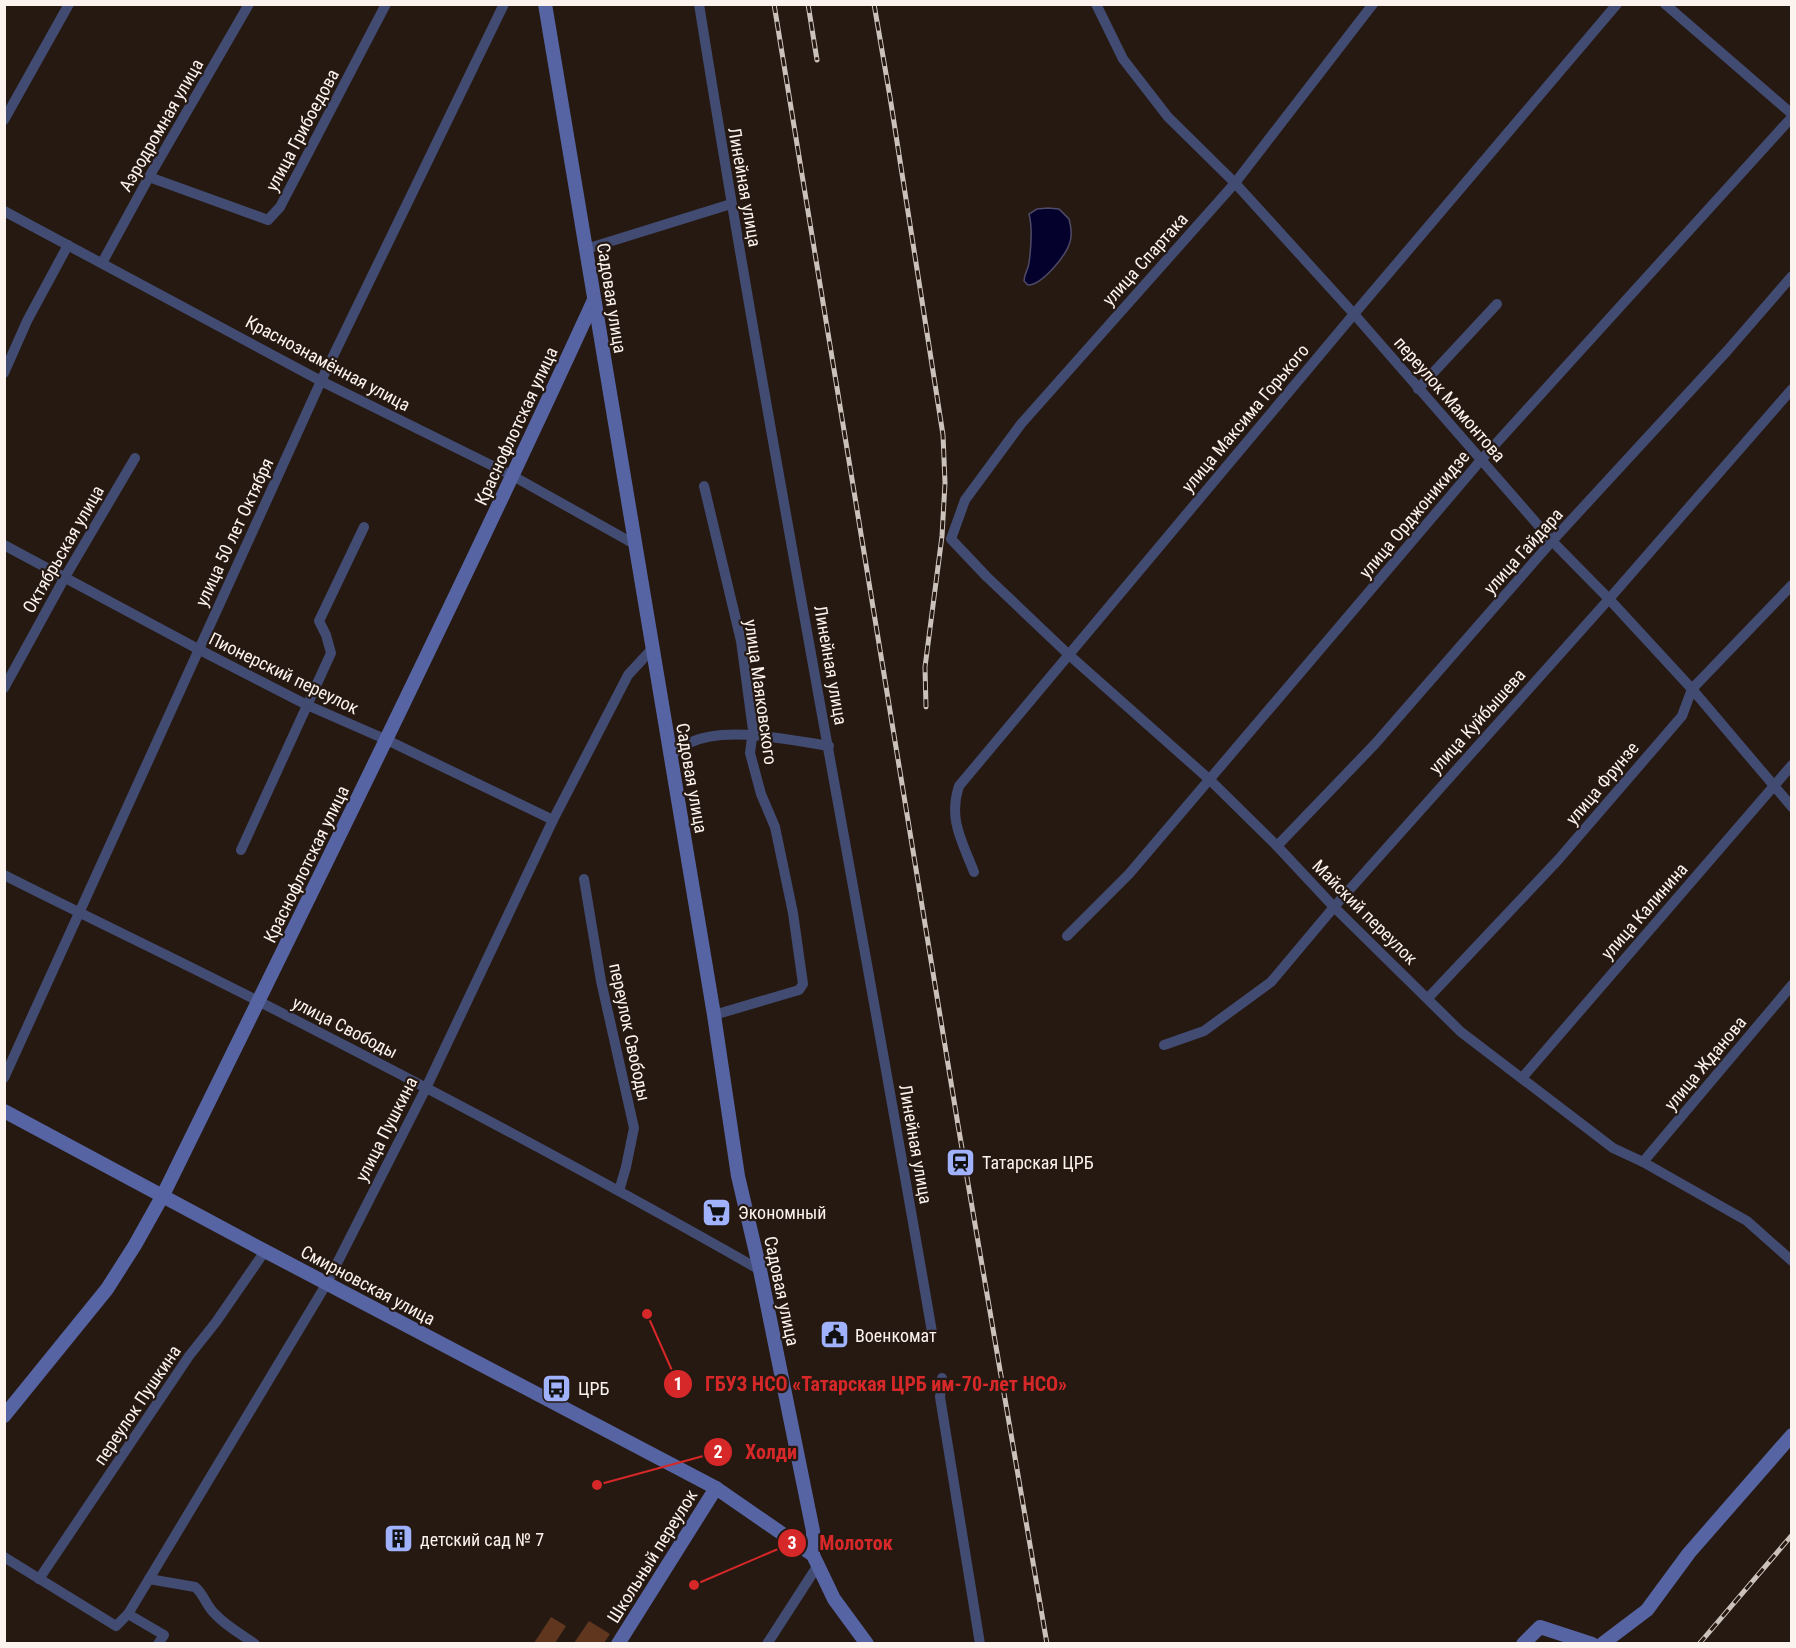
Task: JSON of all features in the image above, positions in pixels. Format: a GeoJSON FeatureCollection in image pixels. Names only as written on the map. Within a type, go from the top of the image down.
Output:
{"type":"FeatureCollection","features":[{"type":"Feature","properties":{"kind":"street"},"geometry":{"type":"LineString","coordinates":[[4,120],[69,4]]}},
{"type":"Feature","properties":{"kind":"street","name":"Аэродромная улица"},"geometry":{"type":"LineString","coordinates":[[102,263],[249,4]]}},
{"type":"Feature","properties":{"kind":"street","name":"улица Грибоедова"},"geometry":{"type":"LineString","coordinates":[[149,177],[268,220],[280,207],[386,4]]}},
{"type":"Feature","properties":{"kind":"street","name":"улица 50 лет Октября"},"geometry":{"type":"LineString","coordinates":[[4,1078],[321,381],[504,4]]}},
{"type":"Feature","properties":{"kind":"street","name":"Садовая улица"},"geometry":{"type":"LineString","coordinates":[[545,4],[714,1015],[738,1176],[760,1270],[813,1531],[815,1560]]}},
{"type":"Feature","properties":{"kind":"street","name":"Линейная улица"},"geometry":{"type":"LineString","coordinates":[[699,4],[731,204],[932,1332]]}},
{"type":"Feature","properties":{"kind":"street","name":"переулок Мамонтова"},"geometry":{"type":"LineString","coordinates":[[1096,4],[1123,59],[1168,117],[1235,183],[1354,314],[1552,541],[1692,689],[1791,807]]}},
{"type":"Feature","properties":{"kind":"street","name":"улица Спартака"},"geometry":{"type":"LineString","coordinates":[[951,539],[965,500],[1021,424],[1235,183],[1372,4]]}},
{"type":"Feature","properties":{"kind":"street","name":"улица Максима Горького"},"geometry":{"type":"LineString","coordinates":[[974,872],[955,823],[954,801],[959,786],[1617,4]]}},
{"type":"Feature","properties":{"kind":"street"},"geometry":{"type":"LineString","coordinates":[[1665,4],[1791,115]]}},
{"type":"Feature","properties":{"kind":"street","name":"улица Орджоникидзе"},"geometry":{"type":"LineString","coordinates":[[1067,936],[1129,874],[1481,460],[1791,115]]}},
{"type":"Feature","properties":{"kind":"street"},"geometry":{"type":"LineString","coordinates":[[586,249],[731,204]]}},
{"type":"Feature","properties":{"kind":"street","name":"Краснознамённая улица"},"geometry":{"type":"LineString","coordinates":[[4,211],[321,381],[513,476],[636,545]]}},
{"type":"Feature","properties":{"kind":"street"},"geometry":{"type":"LineString","coordinates":[[4,373],[27,321],[68,245]]}},
{"type":"Feature","properties":{"kind":"street","name":"улица Гайдара"},"geometry":{"type":"LineString","coordinates":[[1277,846],[1375,744],[1552,541],[1727,351],[1791,276]]}},
{"type":"Feature","properties":{"kind":"street","name":"Краснофлотская улица"},"geometry":{"type":"LineString","coordinates":[[4,1416],[107,1289],[163,1195],[387,740],[594,300]]}},
{"type":"Feature","properties":{"kind":"street"},"geometry":{"type":"LineString","coordinates":[[1418,389],[1497,304]]}},
{"type":"Feature","properties":{"kind":"street","name":"улица Куйбышева"},"geometry":{"type":"LineString","coordinates":[[1164,1046],[1204,1031],[1271,982],[1334,907],[1609,599],[1791,389]]}},
{"type":"Feature","properties":{"kind":"street","name":"Октябрьская улица"},"geometry":{"type":"LineString","coordinates":[[4,688],[135,458]]}},
{"type":"Feature","properties":{"kind":"street","name":"улица Маяковского"},"geometry":{"type":"LineString","coordinates":[[704,486],[741,641],[753,730],[750,753],[761,794],[775,827],[793,913],[803,984],[799,990],[714,1015]]}},
{"type":"Feature","properties":{"kind":"street"},"geometry":{"type":"LineString","coordinates":[[241,850],[331,653],[326,635],[318,621],[364,527]]}},
{"type":"Feature","properties":{"kind":"street","name":"Майский переулок"},"geometry":{"type":"LineString","coordinates":[[951,539],[987,578],[1068,654],[1210,780],[1461,1032],[1613,1148],[1643,1162],[1747,1221],[1791,1261]]}},
{"type":"Feature","properties":{"kind":"street","name":"Пионерский переулок"},"geometry":{"type":"LineString","coordinates":[[4,545],[198,650],[307,705],[387,740],[553,820]]}},
{"type":"Feature","properties":{"kind":"street","name":"улица Фрунзе"},"geometry":{"type":"LineString","coordinates":[[1428,998],[1558,860],[1682,716],[1692,689],[1791,585]]}},
{"type":"Feature","properties":{"kind":"street","name":"улица Пушкина"},"geometry":{"type":"LineString","coordinates":[[128,1614],[327,1283],[426,1088],[553,820],[628,675],[652,649]]}},
{"type":"Feature","properties":{"kind":"street"},"geometry":{"type":"LineString","coordinates":[[670,756],[688,743],[705,737],[728,735],[828,746]]}},
{"type":"Feature","properties":{"kind":"street","name":"улица Калинина"},"geometry":{"type":"LineString","coordinates":[[1522,1078],[1791,765]]}},
{"type":"Feature","properties":{"kind":"street","name":"улица Свободы"},"geometry":{"type":"LineString","coordinates":[[4,875],[258,1001],[426,1088],[619,1191],[760,1270]]}},
{"type":"Feature","properties":{"kind":"street","name":"переулок Свободы"},"geometry":{"type":"LineString","coordinates":[[584,879],[601,981],[634,1128],[619,1191]]}},
{"type":"Feature","properties":{"kind":"street","name":"улица Жданова"},"geometry":{"type":"LineString","coordinates":[[1643,1162],[1791,985]]}},
{"type":"Feature","properties":{"kind":"street","name":"Смирновская улица"},"geometry":{"type":"LineString","coordinates":[[4,1111],[716,1488],[815,1560]]}},
{"type":"Feature","properties":{"kind":"street","name":"переулок Пушкина"},"geometry":{"type":"LineString","coordinates":[[39,1580],[189,1356],[216,1322],[265,1251]]}},
{"type":"Feature","properties":{"kind":"street"},"geometry":{"type":"LineString","coordinates":[[942,1378],[940,1397],[980,1644]]}},
{"type":"Feature","properties":{"kind":"street"},"geometry":{"type":"LineString","coordinates":[[1602,1644],[1647,1610],[1689,1553],[1791,1435]]}},
{"type":"Feature","properties":{"kind":"street","name":"Школьный переулок"},"geometry":{"type":"LineString","coordinates":[[618,1644],[716,1488]]}},
{"type":"Feature","properties":{"kind":"street"},"geometry":{"type":"LineString","coordinates":[[4,1557],[116,1626],[128,1614],[164,1635],[158,1644]]}},
{"type":"Feature","properties":{"kind":"street"},"geometry":{"type":"LineString","coordinates":[[767,1644],[815,1560]]}},
{"type":"Feature","properties":{"kind":"street"},"geometry":{"type":"LineString","coordinates":[[815,1560],[834,1599],[867,1644]]}},
{"type":"Feature","properties":{"kind":"street"},"geometry":{"type":"LineString","coordinates":[[148,1579],[195,1587],[217,1617],[255,1644]]}},
{"type":"Feature","properties":{"kind":"street"},"geometry":{"type":"LineString","coordinates":[[1523,1644],[1540,1628],[1592,1644]]}},
{"type":"Feature","properties":{"kind":"shaded area"},"geometry":{"type":"Polygon","coordinates":[[[1037,209],[1059,209],[1069,219],[1070,242],[1064,255],[1053,269],[1034,284],[1028,285],[1024,281],[1031,245],[1029,214],[1037,209]]]}},
{"type":"Feature","properties":{"kind":"shaded area"},"geometry":{"type":"Polygon","coordinates":[[[551,1617],[566,1626],[555,1643],[534,1643],[551,1617]]]}},
{"type":"Feature","properties":{"kind":"shaded area"},"geometry":{"type":"Polygon","coordinates":[[[589,1621],[610,1634],[604,1643],[574,1643],[589,1621]]]}},
{"type":"Feature","properties":{"kind":"railway"},"geometry":{"type":"LineString","coordinates":[[774,4],[958,1125],[1047,1644]]}},
{"type":"Feature","properties":{"kind":"railway"},"geometry":{"type":"LineString","coordinates":[[808,4],[817,60]]}},
{"type":"Feature","properties":{"kind":"railway"},"geometry":{"type":"LineString","coordinates":[[874,4],[943,435],[945,483],[942,536],[925,667],[926,707]]}},
{"type":"Feature","properties":{"kind":"railway"},"geometry":{"type":"LineString","coordinates":[[1699,1644],[1792,1535]]}},
{"type":"Feature","properties":{"kind":"place","name":"Татарская ЦРБ"},"geometry":{"type":"Point","coordinates":[961,1162]}},
{"type":"Feature","properties":{"kind":"place","name":"Экономный"},"geometry":{"type":"Point","coordinates":[717,1212]}},
{"type":"Feature","properties":{"kind":"place","name":"ГБУЗ НСО «Татарская ЦРБ им-70-лет НСО»"},"geometry":{"type":"Point","coordinates":[647,1314]}},
{"type":"Feature","properties":{"kind":"place","name":"Военкомат"},"geometry":{"type":"Point","coordinates":[834,1335]}},
{"type":"Feature","properties":{"kind":"place","name":"ЦРБ"},"geometry":{"type":"Point","coordinates":[557,1388]}},
{"type":"Feature","properties":{"kind":"place","name":"Холди"},"geometry":{"type":"Point","coordinates":[597,1485]}},
{"type":"Feature","properties":{"kind":"place","name":"детский сад № 7"},"geometry":{"type":"Point","coordinates":[399,1539]}},
{"type":"Feature","properties":{"kind":"place","name":"Молоток"},"geometry":{"type":"Point","coordinates":[694,1585]}}]}
